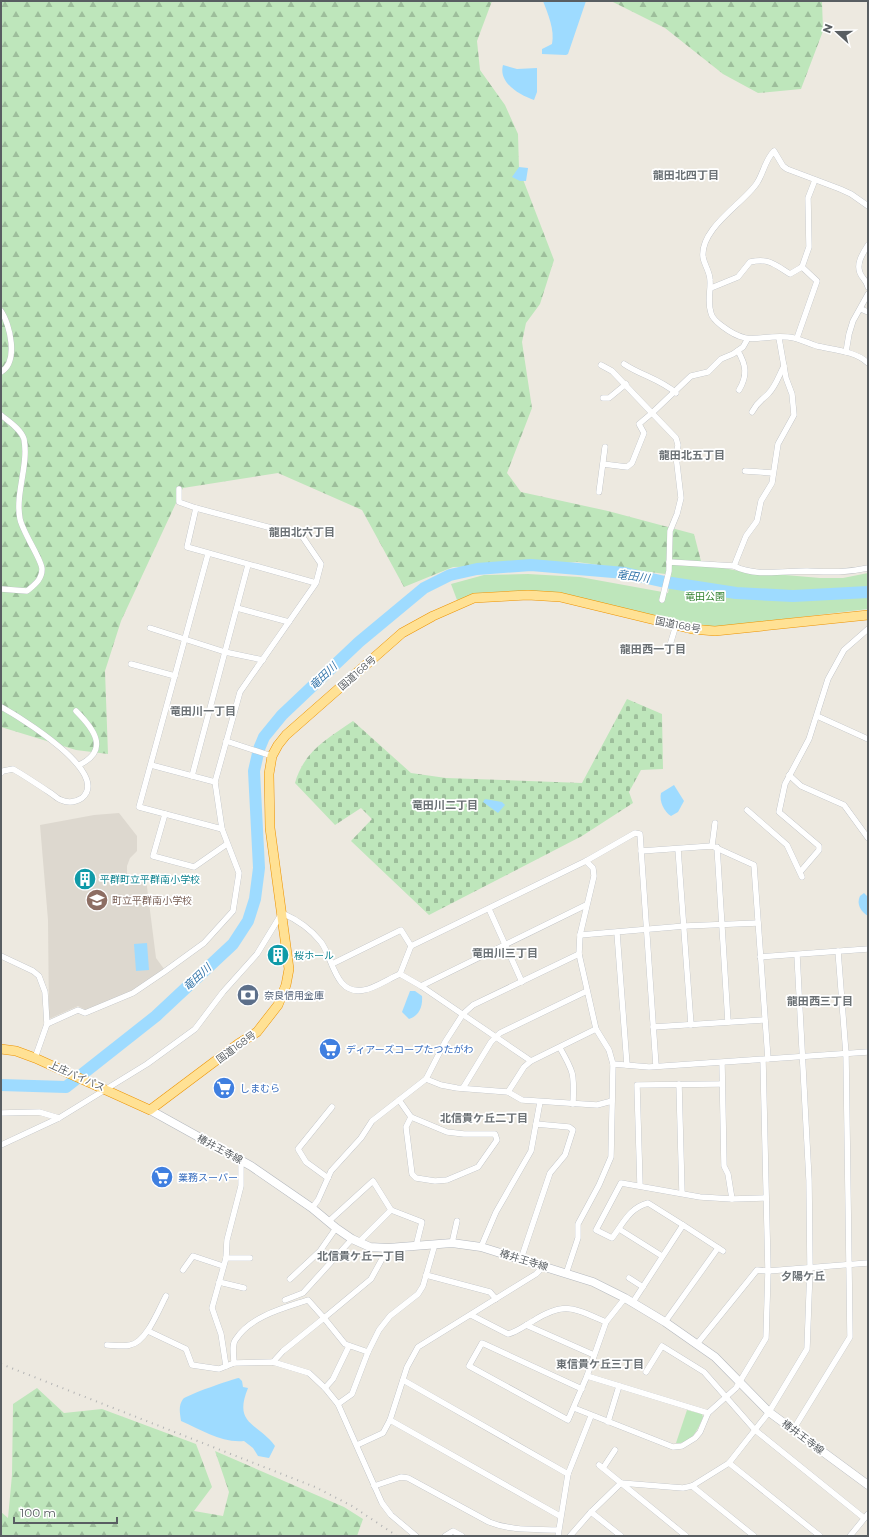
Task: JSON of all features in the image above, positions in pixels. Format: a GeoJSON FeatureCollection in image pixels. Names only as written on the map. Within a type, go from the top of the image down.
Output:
{"type":"FeatureCollection","features":[{"type":"Feature","properties":{"kind":"highway","name":"国道168号"},"geometry":{"type":"LineString","coordinates":[[150,1110],[238,1044],[257,1032],[278,1005],[286,985],[289,969],[270,828],[268,754],[286,735],[402,633],[433,616],[474,598],[528,595],[560,597],[676,626],[715,631],[868,615]]}},
{"type":"Feature","properties":{"kind":"highway","name":"上庄バイパス"},"geometry":{"type":"LineString","coordinates":[[1,1049],[16,1051],[35,1058],[150,1110]]}},
{"type":"Feature","properties":{"kind":"main road","name":"椿井王寺線"},"geometry":{"type":"LineString","coordinates":[[150,1110],[241,1160],[312,1208],[336,1228],[355,1240],[370,1247],[388,1248],[452,1243],[481,1247],[593,1282],[633,1302],[697,1344],[726,1367],[769,1412],[868,1485]]}},
{"type":"Feature","properties":{"kind":"street"},"geometry":{"type":"LineString","coordinates":[[868,206],[851,194],[783,166],[774,151],[768,157],[757,183],[709,235],[703,250],[703,258],[710,278],[711,288],[709,305],[711,314],[729,332],[746,340],[797,338],[816,346],[846,352],[862,358],[868,363]]}},
{"type":"Feature","properties":{"kind":"street"},"geometry":{"type":"LineString","coordinates":[[711,288],[738,277],[750,262],[761,260],[770,261],[790,274],[802,267],[809,247],[808,198],[815,180]]}},
{"type":"Feature","properties":{"kind":"street"},"geometry":{"type":"LineString","coordinates":[[868,245],[860,259],[858,267],[868,287]]}},
{"type":"Feature","properties":{"kind":"street"},"geometry":{"type":"LineString","coordinates":[[797,338],[817,281],[802,267]]}},
{"type":"Feature","properties":{"kind":"street"},"geometry":{"type":"LineString","coordinates":[[846,352],[853,321],[868,294]]}},
{"type":"Feature","properties":{"kind":"street"},"geometry":{"type":"LineString","coordinates":[[861,308],[868,312]]}},
{"type":"Feature","properties":{"kind":"street"},"geometry":{"type":"LineString","coordinates":[[1,311],[8,326],[11,344],[11,357],[4,370],[1,372]]}},
{"type":"Feature","properties":{"kind":"street"},"geometry":{"type":"LineString","coordinates":[[734,566],[746,536],[757,521],[760,501],[770,487],[778,444],[794,415],[792,394],[786,378],[779,338]]}},
{"type":"Feature","properties":{"kind":"street"},"geometry":{"type":"LineString","coordinates":[[603,464],[627,467],[632,463],[644,433],[638,424],[676,393],[691,376],[708,372],[721,359],[738,351],[746,340]]}},
{"type":"Feature","properties":{"kind":"street"},"geometry":{"type":"LineString","coordinates":[[738,351],[746,364],[743,382],[739,390]]}},
{"type":"Feature","properties":{"kind":"street"},"geometry":{"type":"LineString","coordinates":[[624,364],[633,370],[659,381],[676,393]]}},
{"type":"Feature","properties":{"kind":"street"},"geometry":{"type":"LineString","coordinates":[[752,412],[758,400],[768,394],[776,384],[784,364]]}},
{"type":"Feature","properties":{"kind":"street"},"geometry":{"type":"LineString","coordinates":[[601,365],[612,371],[626,384],[676,438],[678,445],[676,456],[681,498],[670,531],[668,571],[662,600]]}},
{"type":"Feature","properties":{"kind":"street"},"geometry":{"type":"LineString","coordinates":[[603,398],[609,398],[626,384]]}},
{"type":"Feature","properties":{"kind":"street"},"geometry":{"type":"LineString","coordinates":[[1,415],[16,427],[24,438],[25,455],[20,517],[23,529],[42,568],[39,581],[27,591],[1,589]]}},
{"type":"Feature","properties":{"kind":"street"},"geometry":{"type":"LineString","coordinates":[[599,492],[605,447]]}},
{"type":"Feature","properties":{"kind":"street"},"geometry":{"type":"LineString","coordinates":[[746,471],[772,473]]}},
{"type":"Feature","properties":{"kind":"street"},"geometry":{"type":"LineString","coordinates":[[47,1024],[78,1010],[85,1013],[133,993],[204,943],[233,911],[239,873],[222,829],[214,782],[240,692],[316,583],[321,564],[302,536],[178,502],[179,489]]}},
{"type":"Feature","properties":{"kind":"street"},"geometry":{"type":"LineString","coordinates":[[196,508],[187,547],[316,583]]}},
{"type":"Feature","properties":{"kind":"street"},"geometry":{"type":"LineString","coordinates":[[208,554],[139,807],[222,829]]}},
{"type":"Feature","properties":{"kind":"street"},"geometry":{"type":"LineString","coordinates":[[669,562],[734,566],[741,569],[774,573],[808,571],[838,573],[868,568]]}},
{"type":"Feature","properties":{"kind":"street"},"geometry":{"type":"LineString","coordinates":[[192,776],[248,565]]}},
{"type":"Feature","properties":{"kind":"street"},"geometry":{"type":"LineString","coordinates":[[237,608],[289,622]]}},
{"type":"Feature","properties":{"kind":"street"},"geometry":{"type":"LineString","coordinates":[[670,645],[676,626]]}},
{"type":"Feature","properties":{"kind":"street"},"geometry":{"type":"LineString","coordinates":[[150,628],[226,652],[263,660]]}},
{"type":"Feature","properties":{"kind":"street"},"geometry":{"type":"LineString","coordinates":[[747,810],[787,845],[801,874],[819,850],[819,846],[779,812],[789,775],[809,739],[828,679],[838,659],[844,650],[868,630]]}},
{"type":"Feature","properties":{"kind":"street"},"geometry":{"type":"LineString","coordinates":[[131,664],[175,676]]}},
{"type":"Feature","properties":{"kind":"street"},"geometry":{"type":"LineString","coordinates":[[1,707],[40,731],[80,765],[87,782],[87,788],[82,797],[71,802],[61,800],[13,769],[3,771],[1,773]]}},
{"type":"Feature","properties":{"kind":"street"},"geometry":{"type":"LineString","coordinates":[[76,711],[89,724],[96,737],[97,748],[88,761],[80,765]]}},
{"type":"Feature","properties":{"kind":"street"},"geometry":{"type":"LineString","coordinates":[[817,716],[868,739]]}},
{"type":"Feature","properties":{"kind":"street"},"geometry":{"type":"LineString","coordinates":[[226,741],[268,754]]}},
{"type":"Feature","properties":{"kind":"street"},"geometry":{"type":"LineString","coordinates":[[151,765],[214,782]]}},
{"type":"Feature","properties":{"kind":"street"},"geometry":{"type":"LineString","coordinates":[[789,775],[801,786],[844,805],[868,838]]}},
{"type":"Feature","properties":{"kind":"street"},"geometry":{"type":"LineString","coordinates":[[165,814],[153,856],[194,868],[227,844]]}},
{"type":"Feature","properties":{"kind":"street"},"geometry":{"type":"LineString","coordinates":[[715,823],[714,847],[722,923],[728,1022]]}},
{"type":"Feature","properties":{"kind":"street"},"geometry":{"type":"LineString","coordinates":[[1,1145],[59,1118],[106,1090],[147,1064],[195,1029],[223,992],[257,954],[282,913],[300,921],[313,932],[321,943],[332,964],[336,976],[343,984],[364,991],[400,974],[411,946],[490,909],[586,861],[635,833],[640,834],[656,1066]]}},
{"type":"Feature","properties":{"kind":"street"},"geometry":{"type":"LineString","coordinates":[[574,1408],[591,1416],[673,1447],[682,1446],[695,1438],[700,1432],[708,1413],[740,1383],[766,1338],[768,1271],[764,1020],[754,865],[714,847],[641,851]]}},
{"type":"Feature","properties":{"kind":"street"},"geometry":{"type":"LineString","coordinates":[[678,849],[685,926],[691,1025]]}},
{"type":"Feature","properties":{"kind":"street"},"geometry":{"type":"LineString","coordinates":[[566,1274],[578,1238],[578,1224],[599,1185],[611,1157],[613,1064],[609,1050],[596,1029],[579,954],[580,936],[586,905],[594,876],[593,868],[586,861]]}},
{"type":"Feature","properties":{"kind":"street"},"geometry":{"type":"LineString","coordinates":[[421,986],[586,905]]}},
{"type":"Feature","properties":{"kind":"street"},"geometry":{"type":"LineString","coordinates":[[490,909],[522,982]]}},
{"type":"Feature","properties":{"kind":"street"},"geometry":{"type":"LineString","coordinates":[[580,936],[722,923],[758,922]]}},
{"type":"Feature","properties":{"kind":"street"},"geometry":{"type":"LineString","coordinates":[[332,964],[401,930],[411,946]]}},
{"type":"Feature","properties":{"kind":"street"},"geometry":{"type":"LineString","coordinates":[[616,933],[627,1065]]}},
{"type":"Feature","properties":{"kind":"street"},"geometry":{"type":"LineString","coordinates":[[760,957],[868,949]]}},
{"type":"Feature","properties":{"kind":"street"},"geometry":{"type":"LineString","coordinates":[[792,1430],[850,1337],[846,1054],[838,951]]}},
{"type":"Feature","properties":{"kind":"street"},"geometry":{"type":"LineString","coordinates":[[312,1208],[318,1200],[328,1178],[361,1138],[372,1121],[426,1079],[463,1014],[473,1005],[579,954]]}},
{"type":"Feature","properties":{"kind":"street"},"geometry":{"type":"LineString","coordinates":[[570,1536],[591,1512],[621,1483],[683,1488],[692,1486],[729,1463],[769,1412],[807,1350],[810,1268],[809,1180],[806,1144],[804,1057],[797,955]]}},
{"type":"Feature","properties":{"kind":"street"},"geometry":{"type":"LineString","coordinates":[[1,956],[33,971],[39,976],[45,992],[47,1024],[35,1058]]}},
{"type":"Feature","properties":{"kind":"street"},"geometry":{"type":"LineString","coordinates":[[400,974],[421,986],[531,1061]]}},
{"type":"Feature","properties":{"kind":"street"},"geometry":{"type":"LineString","coordinates":[[463,1088],[496,1036],[587,991]]}},
{"type":"Feature","properties":{"kind":"street"},"geometry":{"type":"LineString","coordinates":[[653,1027],[764,1020]]}},
{"type":"Feature","properties":{"kind":"street"},"geometry":{"type":"LineString","coordinates":[[508,1092],[524,1067],[531,1061],[596,1029]]}},
{"type":"Feature","properties":{"kind":"street"},"geometry":{"type":"LineString","coordinates":[[560,1048],[573,1074],[573,1104]]}},
{"type":"Feature","properties":{"kind":"street"},"geometry":{"type":"LineString","coordinates":[[613,1064],[656,1066],[722,1063],[868,1052]]}},
{"type":"Feature","properties":{"kind":"street"},"geometry":{"type":"LineString","coordinates":[[722,1063],[724,1166],[728,1174],[732,1199]]}},
{"type":"Feature","properties":{"kind":"street"},"geometry":{"type":"LineString","coordinates":[[426,1079],[441,1085],[508,1092],[522,1100],[596,1105],[612,1101]]}},
{"type":"Feature","properties":{"kind":"street"},"geometry":{"type":"LineString","coordinates":[[680,1084],[682,1193]]}},
{"type":"Feature","properties":{"kind":"street"},"geometry":{"type":"LineString","coordinates":[[640,1185],[637,1085],[722,1084]]}},
{"type":"Feature","properties":{"kind":"street"},"geometry":{"type":"LineString","coordinates":[[399,1100],[411,1117],[447,1132],[464,1134],[495,1134],[497,1140],[478,1167],[447,1180],[435,1182],[416,1178],[412,1174],[406,1127],[411,1117]]}},
{"type":"Feature","properties":{"kind":"street"},"geometry":{"type":"LineString","coordinates":[[481,1247],[496,1212],[531,1151],[540,1102]]}},
{"type":"Feature","properties":{"kind":"street"},"geometry":{"type":"LineString","coordinates":[[328,1178],[306,1162],[298,1149],[332,1107]]}},
{"type":"Feature","properties":{"kind":"street"},"geometry":{"type":"LineString","coordinates":[[1,1113],[39,1112],[59,1118]]}},
{"type":"Feature","properties":{"kind":"street"},"geometry":{"type":"LineString","coordinates":[[521,1259],[550,1173],[565,1155],[573,1130],[570,1127],[536,1124]]}},
{"type":"Feature","properties":{"kind":"street"},"geometry":{"type":"LineString","coordinates":[[226,1366],[221,1334],[212,1308],[226,1258],[227,1240],[241,1186],[241,1160]]}},
{"type":"Feature","properties":{"kind":"street"},"geometry":{"type":"LineString","coordinates":[[328,1222],[373,1181],[391,1210],[422,1222],[416,1246]]}},
{"type":"Feature","properties":{"kind":"street"},"geometry":{"type":"LineString","coordinates":[[665,1322],[721,1250],[648,1203],[637,1206],[612,1238],[596,1230],[620,1183],[732,1199],[766,1198]]}},
{"type":"Feature","properties":{"kind":"street"},"geometry":{"type":"LineString","coordinates":[[285,1300],[303,1293],[355,1240],[391,1210]]}},
{"type":"Feature","properties":{"kind":"street"},"geometry":{"type":"LineString","coordinates":[[452,1243],[457,1221]]}},
{"type":"Feature","properties":{"kind":"street"},"geometry":{"type":"LineString","coordinates":[[633,1302],[683,1225]]}},
{"type":"Feature","properties":{"kind":"street"},"geometry":{"type":"LineString","coordinates":[[290,1279],[320,1251],[336,1228]]}},
{"type":"Feature","properties":{"kind":"street"},"geometry":{"type":"LineString","coordinates":[[619,1229],[662,1256]]}},
{"type":"Feature","properties":{"kind":"street"},"geometry":{"type":"LineString","coordinates":[[338,1404],[352,1394],[368,1352],[379,1330],[390,1316],[418,1294],[423,1286],[435,1244]]}},
{"type":"Feature","properties":{"kind":"street"},"geometry":{"type":"LineString","coordinates":[[273,1362],[283,1351],[370,1278],[388,1248]]}},
{"type":"Feature","properties":{"kind":"street"},"geometry":{"type":"LineString","coordinates":[[183,1270],[193,1256],[223,1266]]}},
{"type":"Feature","properties":{"kind":"street"},"geometry":{"type":"LineString","coordinates":[[226,1258],[250,1258]]}},
{"type":"Feature","properties":{"kind":"street"},"geometry":{"type":"LineString","coordinates":[[697,1344],[757,1270],[768,1271],[868,1263]]}},
{"type":"Feature","properties":{"kind":"street"},"geometry":{"type":"LineString","coordinates":[[357,1445],[383,1433],[390,1420],[406,1367],[418,1347],[536,1274],[544,1266]]}},
{"type":"Feature","properties":{"kind":"street"},"geometry":{"type":"LineString","coordinates":[[426,1275],[490,1292],[496,1299]]}},
{"type":"Feature","properties":{"kind":"street"},"geometry":{"type":"LineString","coordinates":[[629,1278],[643,1286]]}},
{"type":"Feature","properties":{"kind":"street"},"geometry":{"type":"LineString","coordinates":[[219,1282],[244,1288]]}},
{"type":"Feature","properties":{"kind":"street"},"geometry":{"type":"LineString","coordinates":[[108,1345],[131,1346],[140,1340],[148,1331],[166,1296]]}},
{"type":"Feature","properties":{"kind":"street"},"geometry":{"type":"LineString","coordinates":[[582,1389],[482,1343],[469,1366],[568,1420],[582,1389],[606,1322],[625,1298]]}},
{"type":"Feature","properties":{"kind":"street"},"geometry":{"type":"LineString","coordinates":[[234,1363],[235,1339],[251,1324],[270,1313],[308,1300],[345,1344],[368,1352]]}},
{"type":"Feature","properties":{"kind":"street"},"geometry":{"type":"LineString","coordinates":[[471,1315],[508,1334],[516,1332],[549,1311],[562,1308],[572,1309],[606,1322]]}},
{"type":"Feature","properties":{"kind":"street"},"geometry":{"type":"LineString","coordinates":[[526,1325],[594,1355]]}},
{"type":"Feature","properties":{"kind":"street"},"geometry":{"type":"LineString","coordinates":[[148,1331],[186,1350],[192,1365],[219,1369],[234,1363],[273,1362],[309,1373],[325,1388],[338,1404],[382,1504],[391,1515],[416,1536]]}},
{"type":"Feature","properties":{"kind":"street"},"geometry":{"type":"LineString","coordinates":[[325,1388],[333,1379],[349,1346]]}},
{"type":"Feature","properties":{"kind":"street"},"geometry":{"type":"LineString","coordinates":[[646,1372],[662,1346],[704,1372],[755,1430],[866,1516],[850,1536]]}},
{"type":"Feature","properties":{"kind":"street"},"geometry":{"type":"LineString","coordinates":[[587,1376],[708,1413]]}},
{"type":"Feature","properties":{"kind":"street"},"geometry":{"type":"LineString","coordinates":[[403,1380],[568,1474]]}},
{"type":"Feature","properties":{"kind":"street"},"geometry":{"type":"LineString","coordinates":[[608,1422],[618,1386]]}},
{"type":"Feature","properties":{"kind":"street"},"geometry":{"type":"LineString","coordinates":[[374,1486],[401,1477],[408,1478],[501,1527],[558,1533],[568,1474],[591,1416]]}},
{"type":"Feature","properties":{"kind":"street"},"geometry":{"type":"LineString","coordinates":[[390,1420],[560,1516]]}},
{"type":"Feature","properties":{"kind":"street"},"geometry":{"type":"LineString","coordinates":[[615,1450],[601,1466],[686,1536]]}},
{"type":"Feature","properties":{"kind":"street"},"geometry":{"type":"LineString","coordinates":[[729,1463],[820,1536]]}},
{"type":"Feature","properties":{"kind":"street"},"geometry":{"type":"LineString","coordinates":[[692,1486],[754,1536]]}},
{"type":"Feature","properties":{"kind":"street"},"geometry":{"type":"LineString","coordinates":[[591,1512],[621,1536]]}},
{"type":"Feature","properties":{"kind":"street"},"geometry":{"type":"LineString","coordinates":[[445,1536],[453,1531],[462,1536]]}},
{"type":"Feature","properties":{"kind":"shaded area","name":"町立平群南小学校"},"geometry":{"type":"Polygon","coordinates":[[[119,813],[137,836],[137,851],[130,858],[127,866],[127,880],[146,879],[156,958],[164,969],[131,992],[86,1010],[78,1006],[49,1019],[48,920],[40,825],[94,815],[119,813]]]}},
{"type":"Feature","properties":{"kind":"green space"},"geometry":{"type":"Polygon","coordinates":[[[1,1],[492,1],[477,41],[480,70],[505,105],[518,134],[519,169],[554,260],[540,304],[526,323],[522,342],[532,408],[507,473],[521,492],[608,511],[694,534],[702,565],[687,577],[577,562],[548,565],[453,567],[404,587],[362,510],[278,473],[183,488],[121,621],[105,671],[108,754],[76,750],[1,727],[1,1]]]}},
{"type":"Feature","properties":{"kind":"green space"},"geometry":{"type":"Polygon","coordinates":[[[611,1],[822,1],[823,31],[801,89],[758,93],[723,74],[665,28],[611,1]]]}},
{"type":"Feature","properties":{"kind":"green space","name":"竜田公園"},"geometry":{"type":"Polygon","coordinates":[[[673,565],[713,566],[739,571],[820,578],[843,578],[868,573],[868,609],[728,626],[702,627],[553,593],[516,591],[477,593],[457,600],[451,584],[484,575],[528,574],[580,577],[668,593],[673,565]]]}},
{"type":"Feature","properties":{"kind":"green space"},"geometry":{"type":"Polygon","coordinates":[[[627,699],[662,714],[663,769],[641,770],[629,792],[633,803],[582,836],[429,915],[351,841],[372,819],[361,808],[335,825],[295,783],[304,762],[310,754],[326,740],[353,721],[411,773],[446,778],[582,783],[627,699]]]}},
{"type":"Feature","properties":{"kind":"green space"},"geometry":{"type":"Polygon","coordinates":[[[37,1388],[64,1413],[102,1409],[196,1444],[212,1487],[194,1511],[223,1516],[229,1492],[215,1451],[344,1507],[363,1519],[357,1536],[1,1536],[1,1512],[8,1518],[12,1475],[13,1404],[37,1388]]]}},
{"type":"Feature","properties":{"kind":"green space"},"geometry":{"type":"Polygon","coordinates":[[[687,1410],[702,1414],[703,1417],[694,1435],[682,1443],[676,1443],[687,1410]]]}},
{"type":"Feature","properties":{"kind":"water"},"geometry":{"type":"Polygon","coordinates":[[[543,1],[586,1],[568,54],[566,55],[542,54],[542,49],[552,44],[553,39],[553,33],[543,1]]]}},
{"type":"Feature","properties":{"kind":"water"},"geometry":{"type":"Polygon","coordinates":[[[503,65],[517,69],[537,68],[537,92],[534,100],[523,95],[507,83],[502,71],[503,65]]]}},
{"type":"Feature","properties":{"kind":"water"},"geometry":{"type":"Polygon","coordinates":[[[519,167],[528,168],[526,181],[520,181],[512,177],[519,167]]]}},
{"type":"Feature","properties":{"kind":"water"},"geometry":{"type":"Polygon","coordinates":[[[674,785],[684,801],[678,812],[671,816],[664,809],[661,803],[661,793],[674,785]]]}},
{"type":"Feature","properties":{"kind":"water"},"geometry":{"type":"Polygon","coordinates":[[[485,799],[502,802],[505,805],[498,813],[483,802],[485,799]]]}},
{"type":"Feature","properties":{"kind":"water"},"geometry":{"type":"Polygon","coordinates":[[[864,893],[868,897],[868,916],[861,910],[859,905],[860,896],[864,893]]]}},
{"type":"Feature","properties":{"kind":"water"},"geometry":{"type":"Polygon","coordinates":[[[147,943],[149,970],[136,971],[134,944],[147,943]]]}},
{"type":"Feature","properties":{"kind":"water"},"geometry":{"type":"Polygon","coordinates":[[[410,991],[415,991],[422,996],[422,1000],[418,1013],[409,1019],[402,1012],[410,991]]]}},
{"type":"Feature","properties":{"kind":"water"},"geometry":{"type":"Polygon","coordinates":[[[239,1378],[242,1381],[243,1387],[248,1388],[243,1409],[245,1416],[249,1422],[275,1446],[269,1458],[258,1456],[253,1448],[244,1441],[219,1438],[181,1421],[180,1407],[183,1399],[210,1387],[239,1378]]]}},
{"type":"Feature","properties":{"kind":"waterway","name":"竜田川"},"geometry":{"type":"LineString","coordinates":[[1,1085],[66,1087],[156,1016],[233,944],[248,921],[255,899],[259,868],[254,771],[259,749],[264,737],[282,715],[359,642],[424,588],[450,575],[477,569],[531,565],[625,573],[665,582],[736,593],[793,596],[868,592]]}},
{"type":"Feature","properties":{"kind":"railway"},"geometry":{"type":"LineString","coordinates":[[1,1364],[315,1487],[352,1506],[397,1536]]}},
{"type":"Feature","properties":{"kind":"place","name":"平群町立平群南小学校"},"geometry":{"type":"Point","coordinates":[85,879]}},
{"type":"Feature","properties":{"kind":"place","name":"町立平群南小学校"},"geometry":{"type":"Point","coordinates":[97,900]}},
{"type":"Feature","properties":{"kind":"place","name":"桜ホール"},"geometry":{"type":"Point","coordinates":[278,955]}},
{"type":"Feature","properties":{"kind":"place","name":"奈良信用金庫"},"geometry":{"type":"Point","coordinates":[248,995]}},
{"type":"Feature","properties":{"kind":"place","name":"ディアーズコープたつたがわ"},"geometry":{"type":"Point","coordinates":[330,1049]}},
{"type":"Feature","properties":{"kind":"place","name":"しまむら"},"geometry":{"type":"Point","coordinates":[224,1088]}},
{"type":"Feature","properties":{"kind":"place","name":"業務スーパー"},"geometry":{"type":"Point","coordinates":[162,1177]}},
{"type":"Feature","properties":{"kind":"district","name":"龍田北四丁目"},"geometry":{"type":"Point","coordinates":[686,175]}},
{"type":"Feature","properties":{"kind":"district","name":"龍田北五丁目"},"geometry":{"type":"Point","coordinates":[692,455]}},
{"type":"Feature","properties":{"kind":"district","name":"龍田北六丁目"},"geometry":{"type":"Point","coordinates":[302,532]}},
{"type":"Feature","properties":{"kind":"district","name":"龍田西一丁目"},"geometry":{"type":"Point","coordinates":[653,649]}},
{"type":"Feature","properties":{"kind":"district","name":"竜田川一丁目"},"geometry":{"type":"Point","coordinates":[203,711]}},
{"type":"Feature","properties":{"kind":"district","name":"竜田川二丁目"},"geometry":{"type":"Point","coordinates":[445,805]}},
{"type":"Feature","properties":{"kind":"district","name":"竜田川三丁目"},"geometry":{"type":"Point","coordinates":[505,953]}},
{"type":"Feature","properties":{"kind":"district","name":"龍田西三丁目"},"geometry":{"type":"Point","coordinates":[820,1001]}},
{"type":"Feature","properties":{"kind":"district","name":"北信貴ケ丘二丁目"},"geometry":{"type":"Point","coordinates":[484,1118]}},
{"type":"Feature","properties":{"kind":"district","name":"北信貴ケ丘一丁目"},"geometry":{"type":"Point","coordinates":[361,1256]}},
{"type":"Feature","properties":{"kind":"district","name":"夕陽ケ丘"},"geometry":{"type":"Point","coordinates":[803,1276]}},
{"type":"Feature","properties":{"kind":"district","name":"東信貴ケ丘三丁目"},"geometry":{"type":"Point","coordinates":[600,1364]}}]}
